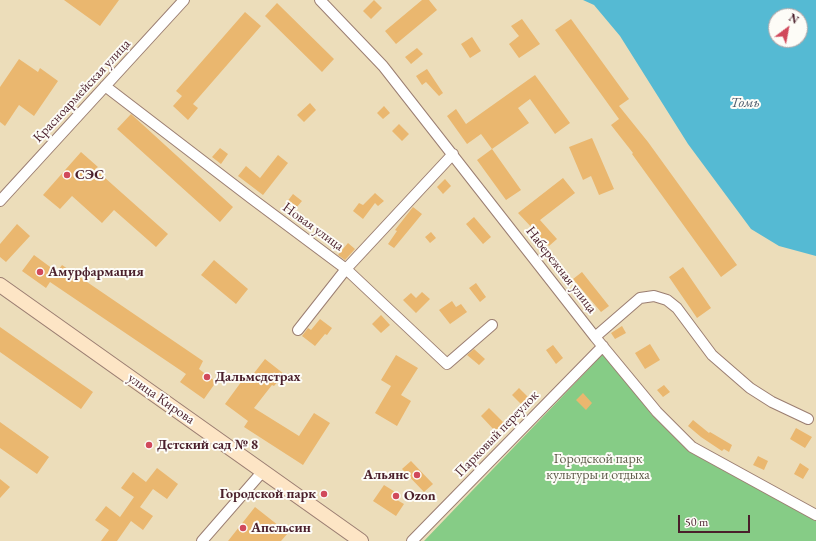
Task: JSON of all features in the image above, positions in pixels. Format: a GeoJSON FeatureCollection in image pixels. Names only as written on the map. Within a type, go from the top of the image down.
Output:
{"type":"FeatureCollection","features":[{"type":"Feature","properties":{"kind":"main road","name":"улица Кирова"},"geometry":{"type":"LineString","coordinates":[[0,285],[361,541]]}},
{"type":"Feature","properties":{"kind":"street","name":"Красноармейская улица"},"geometry":{"type":"LineString","coordinates":[[0,202],[184,0]]}},
{"type":"Feature","properties":{"kind":"street","name":"Набережная улица"},"geometry":{"type":"LineString","coordinates":[[320,0],[383,66],[595,337],[657,412],[692,447],[816,515]]}},
{"type":"Feature","properties":{"kind":"street","name":"Новая улица"},"geometry":{"type":"LineString","coordinates":[[105,86],[346,269],[446,364],[492,325]]}},
{"type":"Feature","properties":{"kind":"street"},"geometry":{"type":"LineString","coordinates":[[298,330],[346,269],[453,154]]}},
{"type":"Feature","properties":{"kind":"street"},"geometry":{"type":"LineString","coordinates":[[595,337],[640,298],[654,296],[667,300],[677,308],[712,355],[750,388],[772,402],[808,419]]}},
{"type":"Feature","properties":{"kind":"street","name":"Парковый переулок"},"geometry":{"type":"LineString","coordinates":[[412,541],[603,346]]}},
{"type":"Feature","properties":{"kind":"street"},"geometry":{"type":"LineString","coordinates":[[202,541],[263,471]]}},
{"type":"Feature","properties":{"kind":"green space","name":"Городской парк культуры и отдыха"},"geometry":{"type":"Polygon","coordinates":[[[604,353],[652,415],[688,451],[816,521],[816,541],[424,541],[604,353]]]}},
{"type":"Feature","properties":{"kind":"water","name":"Томь"},"geometry":{"type":"Polygon","coordinates":[[[583,0],[816,0],[816,256],[779,246],[751,229],[688,144],[620,36],[594,5],[583,0]]]}},
{"type":"Feature","properties":{"kind":"building"},"geometry":{"type":"Polygon","coordinates":[[[64,0],[119,0],[100,26],[64,0]]]}},
{"type":"Feature","properties":{"kind":"building"},"geometry":{"type":"Polygon","coordinates":[[[374,0],[382,8],[371,19],[363,11],[374,0]]]}},
{"type":"Feature","properties":{"kind":"building"},"geometry":{"type":"Polygon","coordinates":[[[422,0],[429,0],[437,10],[396,44],[385,31],[422,0]]]}},
{"type":"Feature","properties":{"kind":"building"},"geometry":{"type":"Polygon","coordinates":[[[277,3],[334,59],[322,72],[265,16],[277,3]]]}},
{"type":"Feature","properties":{"kind":"building"},"geometry":{"type":"Polygon","coordinates":[[[245,12],[261,26],[193,104],[198,108],[188,120],[173,106],[182,96],[176,91],[245,12]]]}},
{"type":"Feature","properties":{"kind":"building"},"geometry":{"type":"Polygon","coordinates":[[[522,19],[540,44],[519,58],[509,44],[519,36],[511,26],[522,19]]]}},
{"type":"Feature","properties":{"kind":"building"},"geometry":{"type":"Polygon","coordinates":[[[571,19],[629,99],[619,106],[648,142],[737,265],[721,277],[632,154],[633,153],[611,125],[619,119],[555,30],[571,19]]]}},
{"type":"Feature","properties":{"kind":"building"},"geometry":{"type":"Polygon","coordinates":[[[472,37],[481,51],[470,58],[461,44],[472,37]]]}},
{"type":"Feature","properties":{"kind":"building"},"geometry":{"type":"Polygon","coordinates":[[[417,48],[423,54],[411,64],[405,57],[417,48]]]}},
{"type":"Feature","properties":{"kind":"building"},"geometry":{"type":"Polygon","coordinates":[[[19,59],[38,72],[40,68],[58,81],[34,116],[19,105],[5,126],[0,122],[0,87],[19,59]]]}},
{"type":"Feature","properties":{"kind":"building"},"geometry":{"type":"Polygon","coordinates":[[[427,69],[443,93],[439,96],[426,82],[422,85],[416,76],[427,69]]]}},
{"type":"Feature","properties":{"kind":"building"},"geometry":{"type":"Polygon","coordinates":[[[535,75],[570,123],[555,134],[530,99],[518,108],[529,123],[492,149],[481,134],[467,144],[447,116],[456,109],[466,124],[535,75]]]}},
{"type":"Feature","properties":{"kind":"building"},"geometry":{"type":"Polygon","coordinates":[[[310,103],[316,110],[304,122],[297,115],[310,103]]]}},
{"type":"Feature","properties":{"kind":"building"},"geometry":{"type":"Polygon","coordinates":[[[384,106],[390,113],[383,119],[377,113],[384,106]]]}},
{"type":"Feature","properties":{"kind":"building"},"geometry":{"type":"Polygon","coordinates":[[[131,114],[233,207],[220,222],[117,129],[131,114]]]}},
{"type":"Feature","properties":{"kind":"building"},"geometry":{"type":"Polygon","coordinates":[[[399,124],[409,134],[402,141],[392,131],[399,124]]]}},
{"type":"Feature","properties":{"kind":"building"},"geometry":{"type":"Polygon","coordinates":[[[592,138],[614,189],[599,195],[591,176],[583,180],[569,147],[592,138]]]}},
{"type":"Feature","properties":{"kind":"building"},"geometry":{"type":"Polygon","coordinates":[[[220,148],[228,154],[221,164],[212,157],[220,148]]]}},
{"type":"Feature","properties":{"kind":"building"},"geometry":{"type":"Polygon","coordinates":[[[492,149],[521,190],[506,200],[477,160],[492,149]]]}},
{"type":"Feature","properties":{"kind":"building"},"geometry":{"type":"Polygon","coordinates":[[[81,152],[98,167],[95,169],[168,234],[156,247],[114,210],[102,223],[72,196],[60,209],[43,195],[81,152]]]}},
{"type":"Feature","properties":{"kind":"building"},"geometry":{"type":"Polygon","coordinates":[[[278,155],[288,163],[263,195],[238,176],[246,166],[260,178],[278,155]]]}},
{"type":"Feature","properties":{"kind":"building"},"geometry":{"type":"Polygon","coordinates":[[[563,178],[575,193],[540,220],[557,239],[549,246],[518,213],[563,178]]]}},
{"type":"Feature","properties":{"kind":"building"},"geometry":{"type":"Polygon","coordinates":[[[445,179],[451,186],[443,194],[437,187],[445,179]]]}},
{"type":"Feature","properties":{"kind":"building"},"geometry":{"type":"Polygon","coordinates":[[[375,193],[384,201],[378,206],[375,203],[363,219],[353,211],[359,203],[363,205],[375,193]]]}},
{"type":"Feature","properties":{"kind":"building"},"geometry":{"type":"Polygon","coordinates":[[[293,194],[302,201],[291,214],[283,207],[293,194]]]}},
{"type":"Feature","properties":{"kind":"building"},"geometry":{"type":"Polygon","coordinates":[[[413,207],[422,214],[394,248],[388,244],[397,231],[395,230],[413,207]]]}},
{"type":"Feature","properties":{"kind":"building"},"geometry":{"type":"Polygon","coordinates":[[[474,217],[491,237],[483,244],[466,224],[474,217]]]}},
{"type":"Feature","properties":{"kind":"building"},"geometry":{"type":"Polygon","coordinates":[[[17,224],[30,236],[6,262],[0,257],[0,244],[17,224]]]}},
{"type":"Feature","properties":{"kind":"building"},"geometry":{"type":"Polygon","coordinates":[[[431,232],[436,238],[430,243],[425,237],[431,232]]]}},
{"type":"Feature","properties":{"kind":"building"},"geometry":{"type":"Polygon","coordinates":[[[348,243],[355,249],[345,260],[338,255],[348,243]]]}},
{"type":"Feature","properties":{"kind":"building"},"geometry":{"type":"Polygon","coordinates":[[[34,255],[57,272],[62,265],[203,361],[199,369],[216,382],[204,399],[180,382],[186,374],[50,282],[46,288],[22,271],[34,255]]]}},
{"type":"Feature","properties":{"kind":"building"},"geometry":{"type":"Polygon","coordinates":[[[214,260],[248,289],[236,304],[201,275],[214,260]]]}},
{"type":"Feature","properties":{"kind":"building"},"geometry":{"type":"Polygon","coordinates":[[[683,267],[711,308],[697,318],[669,277],[683,267]]]}},
{"type":"Feature","properties":{"kind":"building"},"geometry":{"type":"Polygon","coordinates":[[[582,272],[609,306],[601,312],[573,279],[582,272]]]}},
{"type":"Feature","properties":{"kind":"building"},"geometry":{"type":"Polygon","coordinates":[[[476,283],[486,297],[480,302],[469,288],[476,283]]]}},
{"type":"Feature","properties":{"kind":"building"},"geometry":{"type":"Polygon","coordinates":[[[422,292],[430,299],[416,313],[403,300],[411,293],[416,298],[422,292]]]}},
{"type":"Feature","properties":{"kind":"building"},"geometry":{"type":"Polygon","coordinates":[[[452,301],[456,307],[461,304],[467,312],[450,324],[439,310],[452,301]]]}},
{"type":"Feature","properties":{"kind":"building"},"geometry":{"type":"Polygon","coordinates":[[[381,315],[390,325],[381,333],[372,324],[381,315]]]}},
{"type":"Feature","properties":{"kind":"building"},"geometry":{"type":"Polygon","coordinates":[[[320,319],[332,328],[315,346],[302,336],[308,328],[311,330],[320,319]]]}},
{"type":"Feature","properties":{"kind":"building"},"geometry":{"type":"Polygon","coordinates":[[[622,326],[626,333],[615,339],[611,333],[622,326]]]}},
{"type":"Feature","properties":{"kind":"building"},"geometry":{"type":"Polygon","coordinates":[[[0,327],[93,392],[81,409],[0,352],[0,327]]]}},
{"type":"Feature","properties":{"kind":"building"},"geometry":{"type":"Polygon","coordinates":[[[650,344],[660,360],[645,369],[635,353],[650,344]]]}},
{"type":"Feature","properties":{"kind":"building"},"geometry":{"type":"Polygon","coordinates":[[[553,345],[563,358],[556,364],[546,350],[553,345]]]}},
{"type":"Feature","properties":{"kind":"building"},"geometry":{"type":"Polygon","coordinates":[[[474,349],[485,359],[479,365],[467,355],[474,349]]]}},
{"type":"Feature","properties":{"kind":"building"},"geometry":{"type":"Polygon","coordinates":[[[396,355],[418,368],[401,395],[411,401],[397,426],[375,413],[391,386],[381,380],[396,355]]]}},
{"type":"Feature","properties":{"kind":"building"},"geometry":{"type":"Polygon","coordinates":[[[265,359],[284,374],[274,386],[272,385],[254,408],[299,436],[314,413],[330,423],[303,465],[244,427],[248,421],[225,404],[247,374],[251,377],[265,359]]]}},
{"type":"Feature","properties":{"kind":"building"},"geometry":{"type":"Polygon","coordinates":[[[664,385],[670,392],[663,397],[657,390],[664,385]]]}},
{"type":"Feature","properties":{"kind":"building"},"geometry":{"type":"Polygon","coordinates":[[[519,388],[533,402],[526,409],[512,395],[519,388]]]}},
{"type":"Feature","properties":{"kind":"building"},"geometry":{"type":"Polygon","coordinates":[[[583,393],[592,403],[586,410],[576,400],[583,393]]]}},
{"type":"Feature","properties":{"kind":"building"},"geometry":{"type":"Polygon","coordinates":[[[489,408],[505,424],[496,432],[481,416],[489,408]]]}},
{"type":"Feature","properties":{"kind":"building"},"geometry":{"type":"Polygon","coordinates":[[[693,420],[709,433],[710,432],[732,445],[729,452],[724,449],[722,451],[688,426],[693,420]]]}},
{"type":"Feature","properties":{"kind":"building"},"geometry":{"type":"Polygon","coordinates":[[[0,422],[49,457],[37,474],[0,448],[0,422]]]}},
{"type":"Feature","properties":{"kind":"building"},"geometry":{"type":"Polygon","coordinates":[[[796,428],[812,437],[805,448],[790,439],[796,428]]]}},
{"type":"Feature","properties":{"kind":"building"},"geometry":{"type":"Polygon","coordinates":[[[758,456],[768,461],[764,470],[753,465],[758,456]]]}},
{"type":"Feature","properties":{"kind":"building"},"geometry":{"type":"Polygon","coordinates":[[[411,461],[433,484],[424,492],[402,469],[411,461]]]}},
{"type":"Feature","properties":{"kind":"building"},"geometry":{"type":"Polygon","coordinates":[[[800,463],[809,469],[803,479],[794,474],[800,463]]]}},
{"type":"Feature","properties":{"kind":"building"},"geometry":{"type":"Polygon","coordinates":[[[157,468],[178,484],[167,499],[153,489],[140,507],[153,516],[143,530],[131,521],[117,541],[101,541],[109,530],[95,520],[106,506],[120,517],[134,497],[121,488],[133,472],[146,482],[157,468]]]}},
{"type":"Feature","properties":{"kind":"building"},"geometry":{"type":"Polygon","coordinates":[[[0,479],[10,487],[0,498],[0,479]]]}},
{"type":"Feature","properties":{"kind":"building"},"geometry":{"type":"Polygon","coordinates":[[[384,485],[400,495],[397,500],[404,504],[396,516],[373,501],[384,485]]]}},
{"type":"Feature","properties":{"kind":"building"},"geometry":{"type":"Polygon","coordinates":[[[255,507],[288,533],[281,541],[228,541],[255,507]]]}},
{"type":"Feature","properties":{"kind":"place","name":"СЭС"},"geometry":{"type":"Point","coordinates":[67,175]}},
{"type":"Feature","properties":{"kind":"place","name":"Амурфармация"},"geometry":{"type":"Point","coordinates":[40,272]}},
{"type":"Feature","properties":{"kind":"place","name":"Дальмедстрах"},"geometry":{"type":"Point","coordinates":[207,377]}},
{"type":"Feature","properties":{"kind":"place","name":"Детский сад № 8"},"geometry":{"type":"Point","coordinates":[149,445]}},
{"type":"Feature","properties":{"kind":"place","name":"Альянс"},"geometry":{"type":"Point","coordinates":[417,475]}},
{"type":"Feature","properties":{"kind":"place","name":"Городской парк"},"geometry":{"type":"Point","coordinates":[324,494]}},
{"type":"Feature","properties":{"kind":"place","name":"Ozon"},"geometry":{"type":"Point","coordinates":[396,496]}},
{"type":"Feature","properties":{"kind":"place","name":"Апельсин"},"geometry":{"type":"Point","coordinates":[243,528]}}]}
